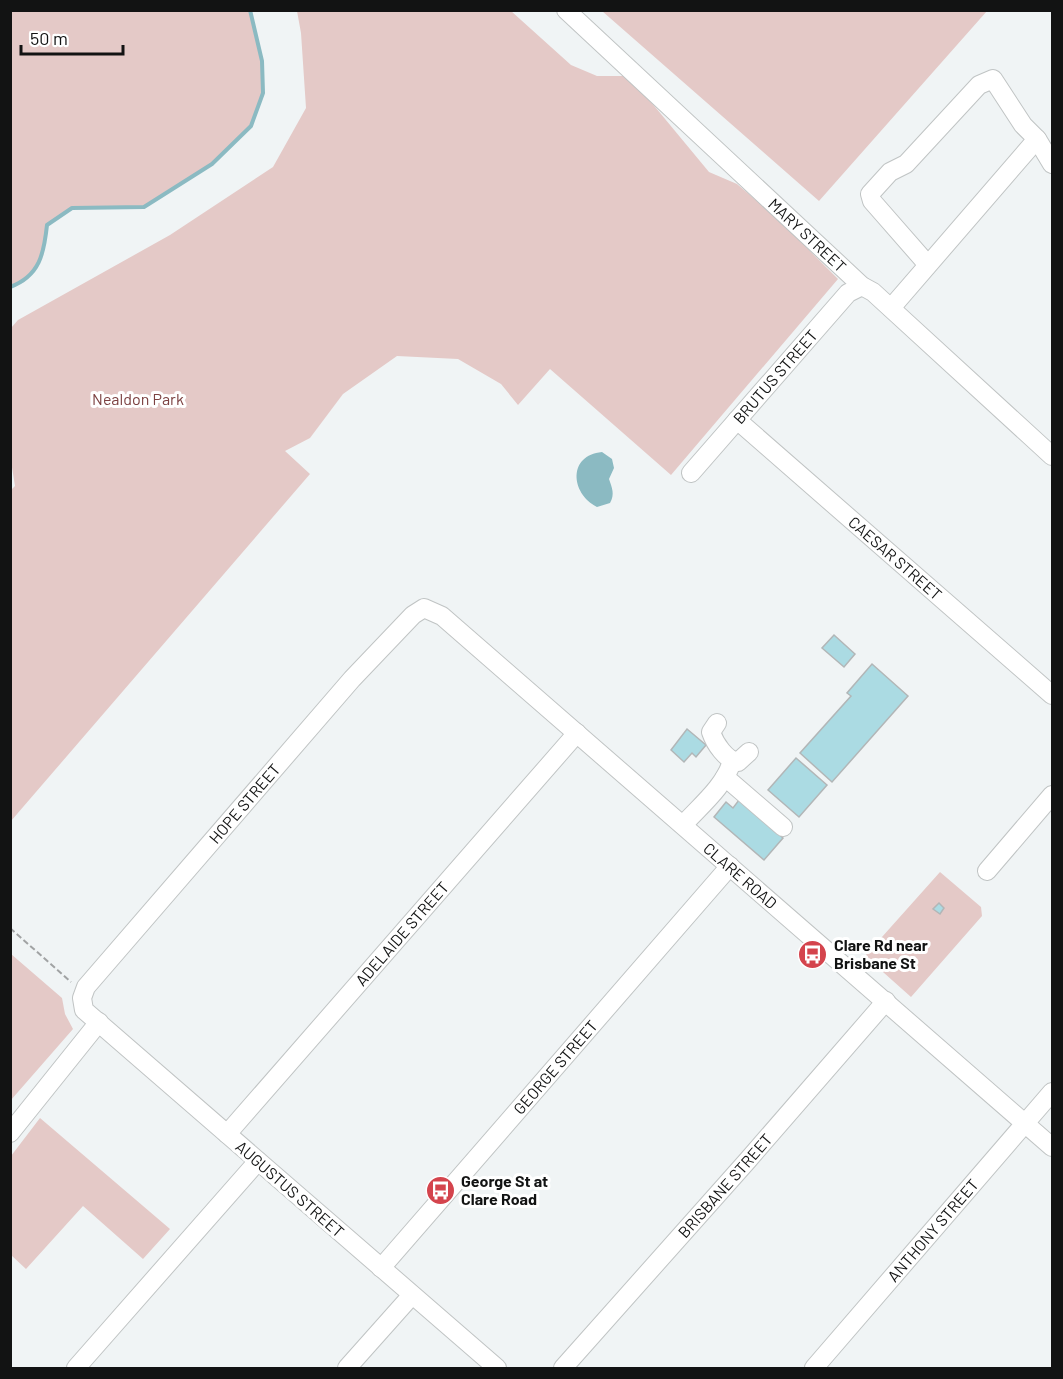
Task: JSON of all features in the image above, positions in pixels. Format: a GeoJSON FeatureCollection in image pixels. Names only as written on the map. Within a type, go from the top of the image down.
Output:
{"type":"FeatureCollection","features":[{"type":"Feature","properties":{"kind":"street","name":"MARY STREET"},"geometry":{"type":"LineString","coordinates":[[566,10],[862,286],[873,292],[891,308],[1053,456]]}},
{"type":"Feature","properties":{"kind":"street"},"geometry":{"type":"LineString","coordinates":[[928,265],[872,201],[870,194],[890,172],[906,164],[979,85],[993,79],[1023,125],[1037,140],[1053,164]]}},
{"type":"Feature","properties":{"kind":"street"},"geometry":{"type":"LineString","coordinates":[[891,308],[1037,140]]}},
{"type":"Feature","properties":{"kind":"street","name":"BRUTUS STREET"},"geometry":{"type":"LineString","coordinates":[[691,473],[848,293],[862,286]]}},
{"type":"Feature","properties":{"kind":"street","name":"CAESAR STREET"},"geometry":{"type":"LineString","coordinates":[[737,420],[1053,695]]}},
{"type":"Feature","properties":{"kind":"street","name":"CLARE ROAD"},"geometry":{"type":"LineString","coordinates":[[424,608],[442,616],[1053,1147]]}},
{"type":"Feature","properties":{"kind":"street","name":"HOPE STREET"},"geometry":{"type":"LineString","coordinates":[[83,1004],[86,987],[352,679],[413,615],[424,608]]}},
{"type":"Feature","properties":{"kind":"street"},"geometry":{"type":"LineString","coordinates":[[717,723],[711,732],[728,769],[783,827]]}},
{"type":"Feature","properties":{"kind":"street","name":"ADELAIDE STREET"},"geometry":{"type":"LineString","coordinates":[[227,1134],[577,733]]}},
{"type":"Feature","properties":{"kind":"street"},"geometry":{"type":"LineString","coordinates":[[683,825],[728,769],[749,752]]}},
{"type":"Feature","properties":{"kind":"street"},"geometry":{"type":"LineString","coordinates":[[987,871],[1053,795]]}},
{"type":"Feature","properties":{"kind":"street","name":"GEORGE STREET"},"geometry":{"type":"LineString","coordinates":[[381,1268],[730,867]]}},
{"type":"Feature","properties":{"kind":"street","name":"BRISBANE STREET"},"geometry":{"type":"LineString","coordinates":[[563,1368],[886,1001]]}},
{"type":"Feature","properties":{"kind":"street","name":"AUGUSTUS STREET"},"geometry":{"type":"LineString","coordinates":[[83,1004],[99,1022],[497,1368]]}},
{"type":"Feature","properties":{"kind":"street"},"geometry":{"type":"LineString","coordinates":[[10,1133],[99,1022]]}},
{"type":"Feature","properties":{"kind":"street","name":"ANTHONY STREET"},"geometry":{"type":"LineString","coordinates":[[814,1368],[1053,1092]]}},
{"type":"Feature","properties":{"kind":"street"},"geometry":{"type":"LineString","coordinates":[[76,1368],[258,1161]]}},
{"type":"Feature","properties":{"kind":"street"},"geometry":{"type":"LineString","coordinates":[[347,1368],[412,1294]]}},
{"type":"Feature","properties":{"kind":"path"},"geometry":{"type":"LineString","coordinates":[[10,928],[67,977],[83,1004]]}},
{"type":"Feature","properties":{"kind":"green space"},"geometry":{"type":"Polygon","coordinates":[[[11,10],[250,11],[262,61],[263,93],[251,126],[212,164],[144,207],[72,208],[48,225],[43,256],[24,282],[11,287],[11,10]]]}},
{"type":"Feature","properties":{"kind":"green space","name":"Nealdon Park"},"geometry":{"type":"Polygon","coordinates":[[[297,11],[511,11],[571,65],[597,76],[625,76],[651,102],[709,172],[737,184],[777,218],[838,279],[671,475],[550,369],[518,405],[501,384],[458,359],[397,356],[343,394],[310,438],[285,451],[310,474],[11,821],[10,491],[15,486],[10,455],[11,328],[18,320],[170,235],[273,167],[306,108],[301,33],[297,11]]]}},
{"type":"Feature","properties":{"kind":"green space"},"geometry":{"type":"Polygon","coordinates":[[[602,11],[987,11],[819,201],[602,11]]]}},
{"type":"Feature","properties":{"kind":"green space"},"geometry":{"type":"Polygon","coordinates":[[[940,872],[981,907],[982,916],[911,997],[865,956],[940,872]]]}},
{"type":"Feature","properties":{"kind":"green space"},"geometry":{"type":"Polygon","coordinates":[[[11,954],[62,998],[65,1014],[73,1029],[11,1100],[11,954]]]}},
{"type":"Feature","properties":{"kind":"green space"},"geometry":{"type":"Polygon","coordinates":[[[40,1118],[170,1229],[143,1259],[83,1206],[26,1269],[11,1255],[11,1156],[40,1118]]]}},
{"type":"Feature","properties":{"kind":"water"},"geometry":{"type":"Polygon","coordinates":[[[602,452],[612,459],[614,468],[609,479],[613,494],[610,503],[597,507],[582,493],[577,475],[578,467],[583,460],[602,452]]]}},
{"type":"Feature","properties":{"kind":"building"},"geometry":{"type":"Polygon","coordinates":[[[834,635],[855,654],[844,667],[822,648],[834,635]]]}},
{"type":"Feature","properties":{"kind":"building"},"geometry":{"type":"Polygon","coordinates":[[[872,664],[908,696],[832,782],[800,753],[851,696],[847,693],[872,664]]]}},
{"type":"Feature","properties":{"kind":"building"},"geometry":{"type":"Polygon","coordinates":[[[687,729],[706,745],[696,757],[692,753],[684,762],[671,750],[687,729]]]}},
{"type":"Feature","properties":{"kind":"building"},"geometry":{"type":"Polygon","coordinates":[[[796,758],[827,785],[799,817],[768,790],[796,758]]]}},
{"type":"Feature","properties":{"kind":"building"},"geometry":{"type":"Polygon","coordinates":[[[739,800],[783,838],[764,860],[714,817],[726,802],[733,808],[739,800]]]}},
{"type":"Feature","properties":{"kind":"building"},"geometry":{"type":"Polygon","coordinates":[[[939,903],[944,908],[940,914],[933,909],[939,903]]]}},
{"type":"Feature","properties":{"kind":"waterway"},"geometry":{"type":"LineString","coordinates":[[10,287],[28,277],[39,262],[47,225],[72,208],[144,207],[212,164],[251,126],[263,93],[262,61],[250,10]]}},
{"type":"Feature","properties":{"kind":"place","name":"Clare Rd near Brisbane St"},"geometry":{"type":"Point","coordinates":[813,954]}},
{"type":"Feature","properties":{"kind":"place","name":"George St at Clare Road"},"geometry":{"type":"Point","coordinates":[440,1190]}}]}
